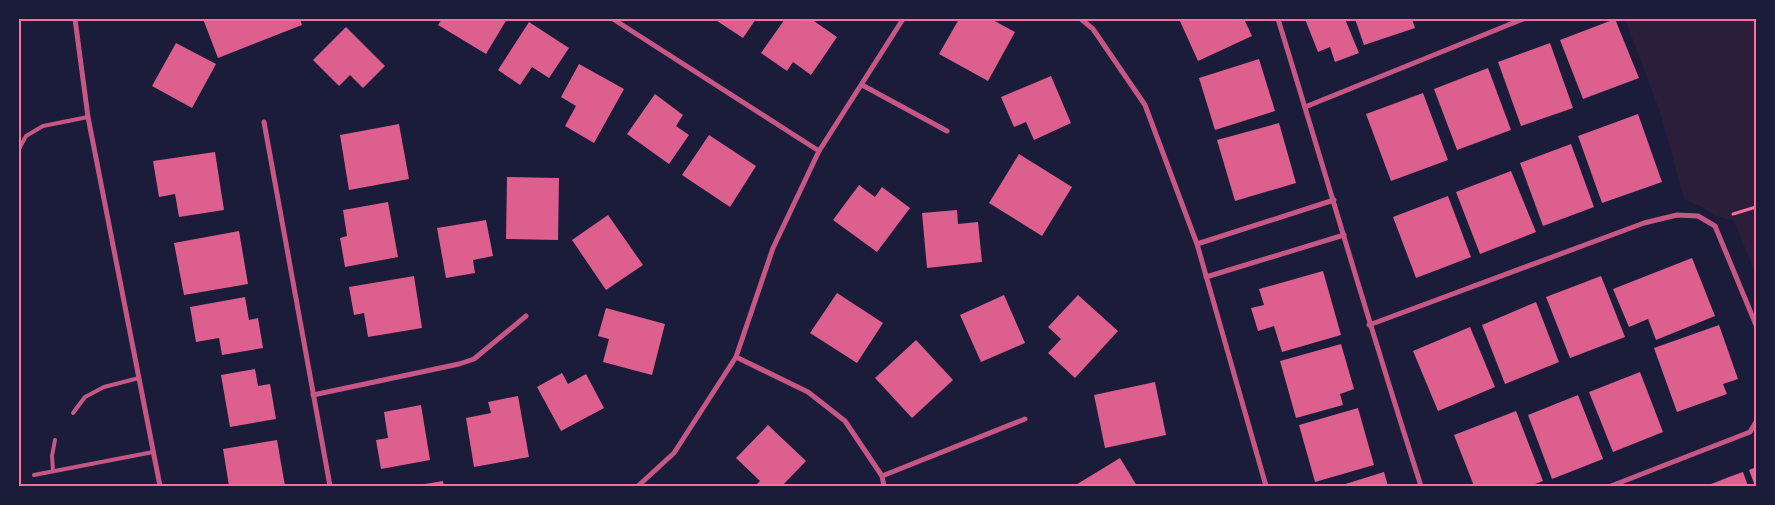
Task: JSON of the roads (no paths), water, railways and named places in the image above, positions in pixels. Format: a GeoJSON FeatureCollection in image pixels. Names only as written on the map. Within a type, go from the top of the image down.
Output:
{"type":"FeatureCollection","features":[{"type":"Feature","properties":{"kind":"street"},"geometry":{"type":"LineString","coordinates":[[74,19],[88,117],[160,486]]}},
{"type":"Feature","properties":{"kind":"street"},"geometry":{"type":"LineString","coordinates":[[613,19],[819,151]]}},
{"type":"Feature","properties":{"kind":"street"},"geometry":{"type":"LineString","coordinates":[[638,486],[674,453],[736,358],[773,248],[819,151],[903,19]]}},
{"type":"Feature","properties":{"kind":"street"},"geometry":{"type":"LineString","coordinates":[[1081,19],[1093,29],[1145,105],[1196,244],[1266,486]]}},
{"type":"Feature","properties":{"kind":"street"},"geometry":{"type":"LineString","coordinates":[[1278,19],[1334,200],[1370,325],[1421,486]]}},
{"type":"Feature","properties":{"kind":"street"},"geometry":{"type":"LineString","coordinates":[[1305,107],[1523,19]]}},
{"type":"Feature","properties":{"kind":"street"},"geometry":{"type":"LineString","coordinates":[[862,85],[947,131]]}},
{"type":"Feature","properties":{"kind":"street"},"geometry":{"type":"LineString","coordinates":[[264,122],[330,486]]}},
{"type":"Feature","properties":{"kind":"street"},"geometry":{"type":"LineString","coordinates":[[1196,244],[1334,200]]}},
{"type":"Feature","properties":{"kind":"street"},"geometry":{"type":"LineString","coordinates":[[1370,325],[1644,223],[1677,215],[1698,216],[1715,226],[1756,325]]}},
{"type":"Feature","properties":{"kind":"street"},"geometry":{"type":"LineString","coordinates":[[1206,277],[1344,235]]}},
{"type":"Feature","properties":{"kind":"street"},"geometry":{"type":"LineString","coordinates":[[313,395],[459,364],[474,358],[526,316]]}},
{"type":"Feature","properties":{"kind":"street"},"geometry":{"type":"LineString","coordinates":[[736,358],[808,392],[845,421],[882,476],[884,486]]}},
{"type":"Feature","properties":{"kind":"street"},"geometry":{"type":"LineString","coordinates":[[882,476],[1025,419]]}},
{"type":"Feature","properties":{"kind":"street"},"geometry":{"type":"LineString","coordinates":[[1611,486],[1750,432],[1756,422]]}},
{"type":"Feature","properties":{"kind":"lane"},"geometry":{"type":"LineString","coordinates":[[19,149],[26,136],[43,126],[88,117]]}},
{"type":"Feature","properties":{"kind":"lane"},"geometry":{"type":"LineString","coordinates":[[73,413],[85,397],[104,387],[139,378]]}},
{"type":"Feature","properties":{"kind":"lane"},"geometry":{"type":"LineString","coordinates":[[53,471],[52,456],[55,440]]}},
{"type":"Feature","properties":{"kind":"lane"},"geometry":{"type":"LineString","coordinates":[[34,474],[153,452]]}}]}
